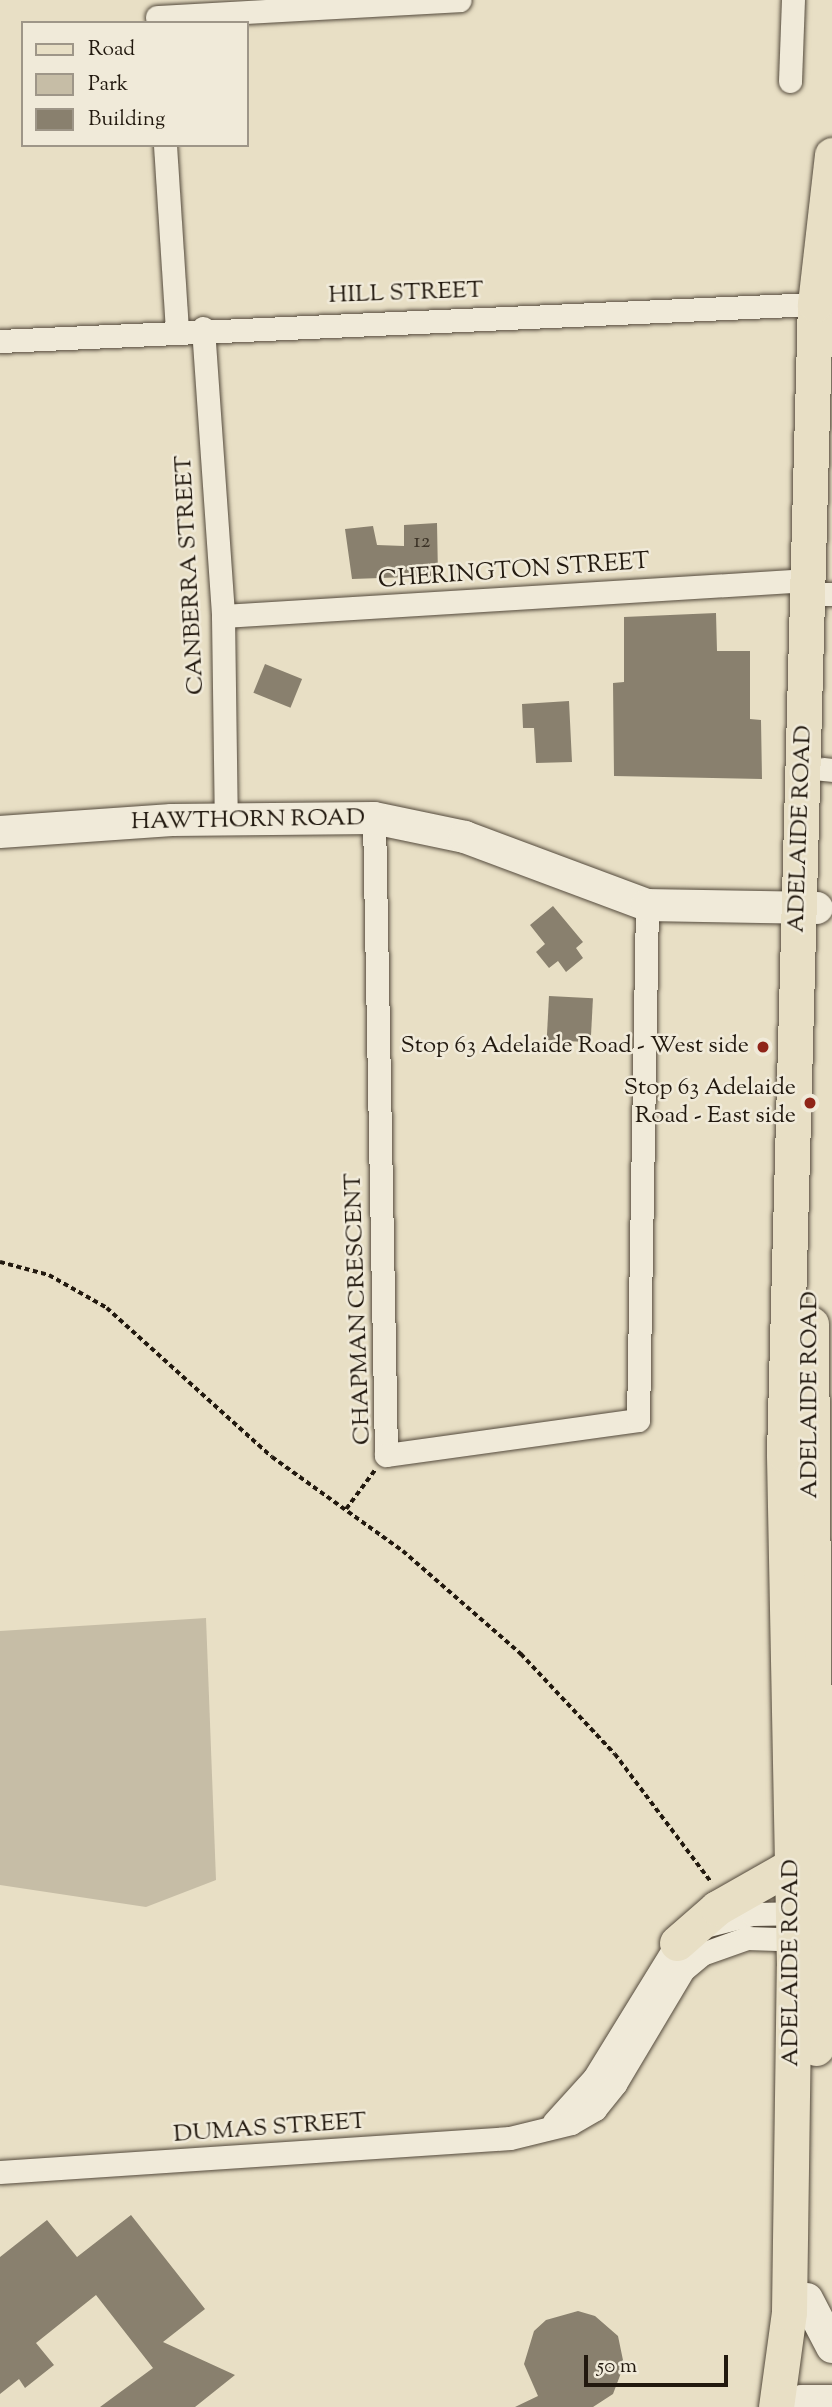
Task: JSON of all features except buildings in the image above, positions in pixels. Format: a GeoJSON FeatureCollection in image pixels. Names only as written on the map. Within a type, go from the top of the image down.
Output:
{"type":"FeatureCollection","features":[{"type":"Feature","properties":{"kind":"main road","name":"ADELAIDE ROAD"},"geometry":{"type":"LineString","coordinates":[[808,908],[827,769],[813,383],[815,304],[832,155]]}},
{"type":"Feature","properties":{"kind":"main road","name":"ADELAIDE ROAD"},"geometry":{"type":"LineString","coordinates":[[801,2404],[807,2299],[815,1926],[814,1454],[808,908],[819,591]]}},
{"type":"Feature","properties":{"kind":"main road","name":"ADELAIDE ROAD"},"geometry":{"type":"LineString","coordinates":[[801,2404],[789,2312],[815,1926],[791,1866],[814,1454]]}},
{"type":"Feature","properties":{"kind":"main road"},"geometry":{"type":"LineString","coordinates":[[677,1944],[717,1908],[791,1866]]}},
{"type":"Feature","properties":{"kind":"street"},"geometry":{"type":"LineString","coordinates":[[157,13],[460,0]]}},
{"type":"Feature","properties":{"kind":"street"},"geometry":{"type":"LineString","coordinates":[[790,81],[793,0]]}},
{"type":"Feature","properties":{"kind":"street"},"geometry":{"type":"LineString","coordinates":[[165,147],[177,330]]}},
{"type":"Feature","properties":{"kind":"street","name":"HILL STREET"},"geometry":{"type":"LineString","coordinates":[[0,341],[203,328],[815,304]]}},
{"type":"Feature","properties":{"kind":"street","name":"CANBERRA STREET"},"geometry":{"type":"LineString","coordinates":[[203,328],[223,616],[226,819]]}},
{"type":"Feature","properties":{"kind":"street","name":"CHERINGTON STREET"},"geometry":{"type":"LineString","coordinates":[[223,616],[819,591]]}},
{"type":"Feature","properties":{"kind":"street","name":"HAWTHORN ROAD"},"geometry":{"type":"LineString","coordinates":[[0,832],[226,819],[374,818],[465,837],[646,905],[808,908]]}},
{"type":"Feature","properties":{"kind":"street","name":"CHAPMAN CRESCENT"},"geometry":{"type":"LineString","coordinates":[[374,818],[386,1455],[638,1420],[646,905]]}},
{"type":"Feature","properties":{"kind":"street"},"geometry":{"type":"LineString","coordinates":[[543,2130],[594,2078],[677,1944],[704,1926],[752,1914],[815,1926]]}},
{"type":"Feature","properties":{"kind":"street","name":"DUMAS STREET"},"geometry":{"type":"LineString","coordinates":[[0,2172],[267,2157],[543,2130],[595,2109],[683,1970],[702,1954],[724,1942],[815,1926]]}},
{"type":"Feature","properties":{"kind":"street"},"geometry":{"type":"LineString","coordinates":[[807,2299],[832,2347]]}},
{"type":"Feature","properties":{"kind":"path"},"geometry":{"type":"LineString","coordinates":[[0,1262],[49,1275],[107,1308],[272,1457],[403,1551],[521,1654],[615,1754],[717,1890]]}},
{"type":"Feature","properties":{"kind":"path"},"geometry":{"type":"LineString","coordinates":[[346,1510],[386,1455]]}},
{"type":"Feature","properties":{"kind":"green space"},"geometry":{"type":"Polygon","coordinates":[[[206,1618],[216,1880],[146,1907],[0,1885],[0,1631],[206,1618]]]}},
{"type":"Feature","properties":{"kind":"place","name":"Stop 63 Adelaide Road - West side"},"geometry":{"type":"Point","coordinates":[763,1047]}},
{"type":"Feature","properties":{"kind":"place","name":"Stop 63 Adelaide Road - East side"},"geometry":{"type":"Point","coordinates":[810,1103]}}]}
